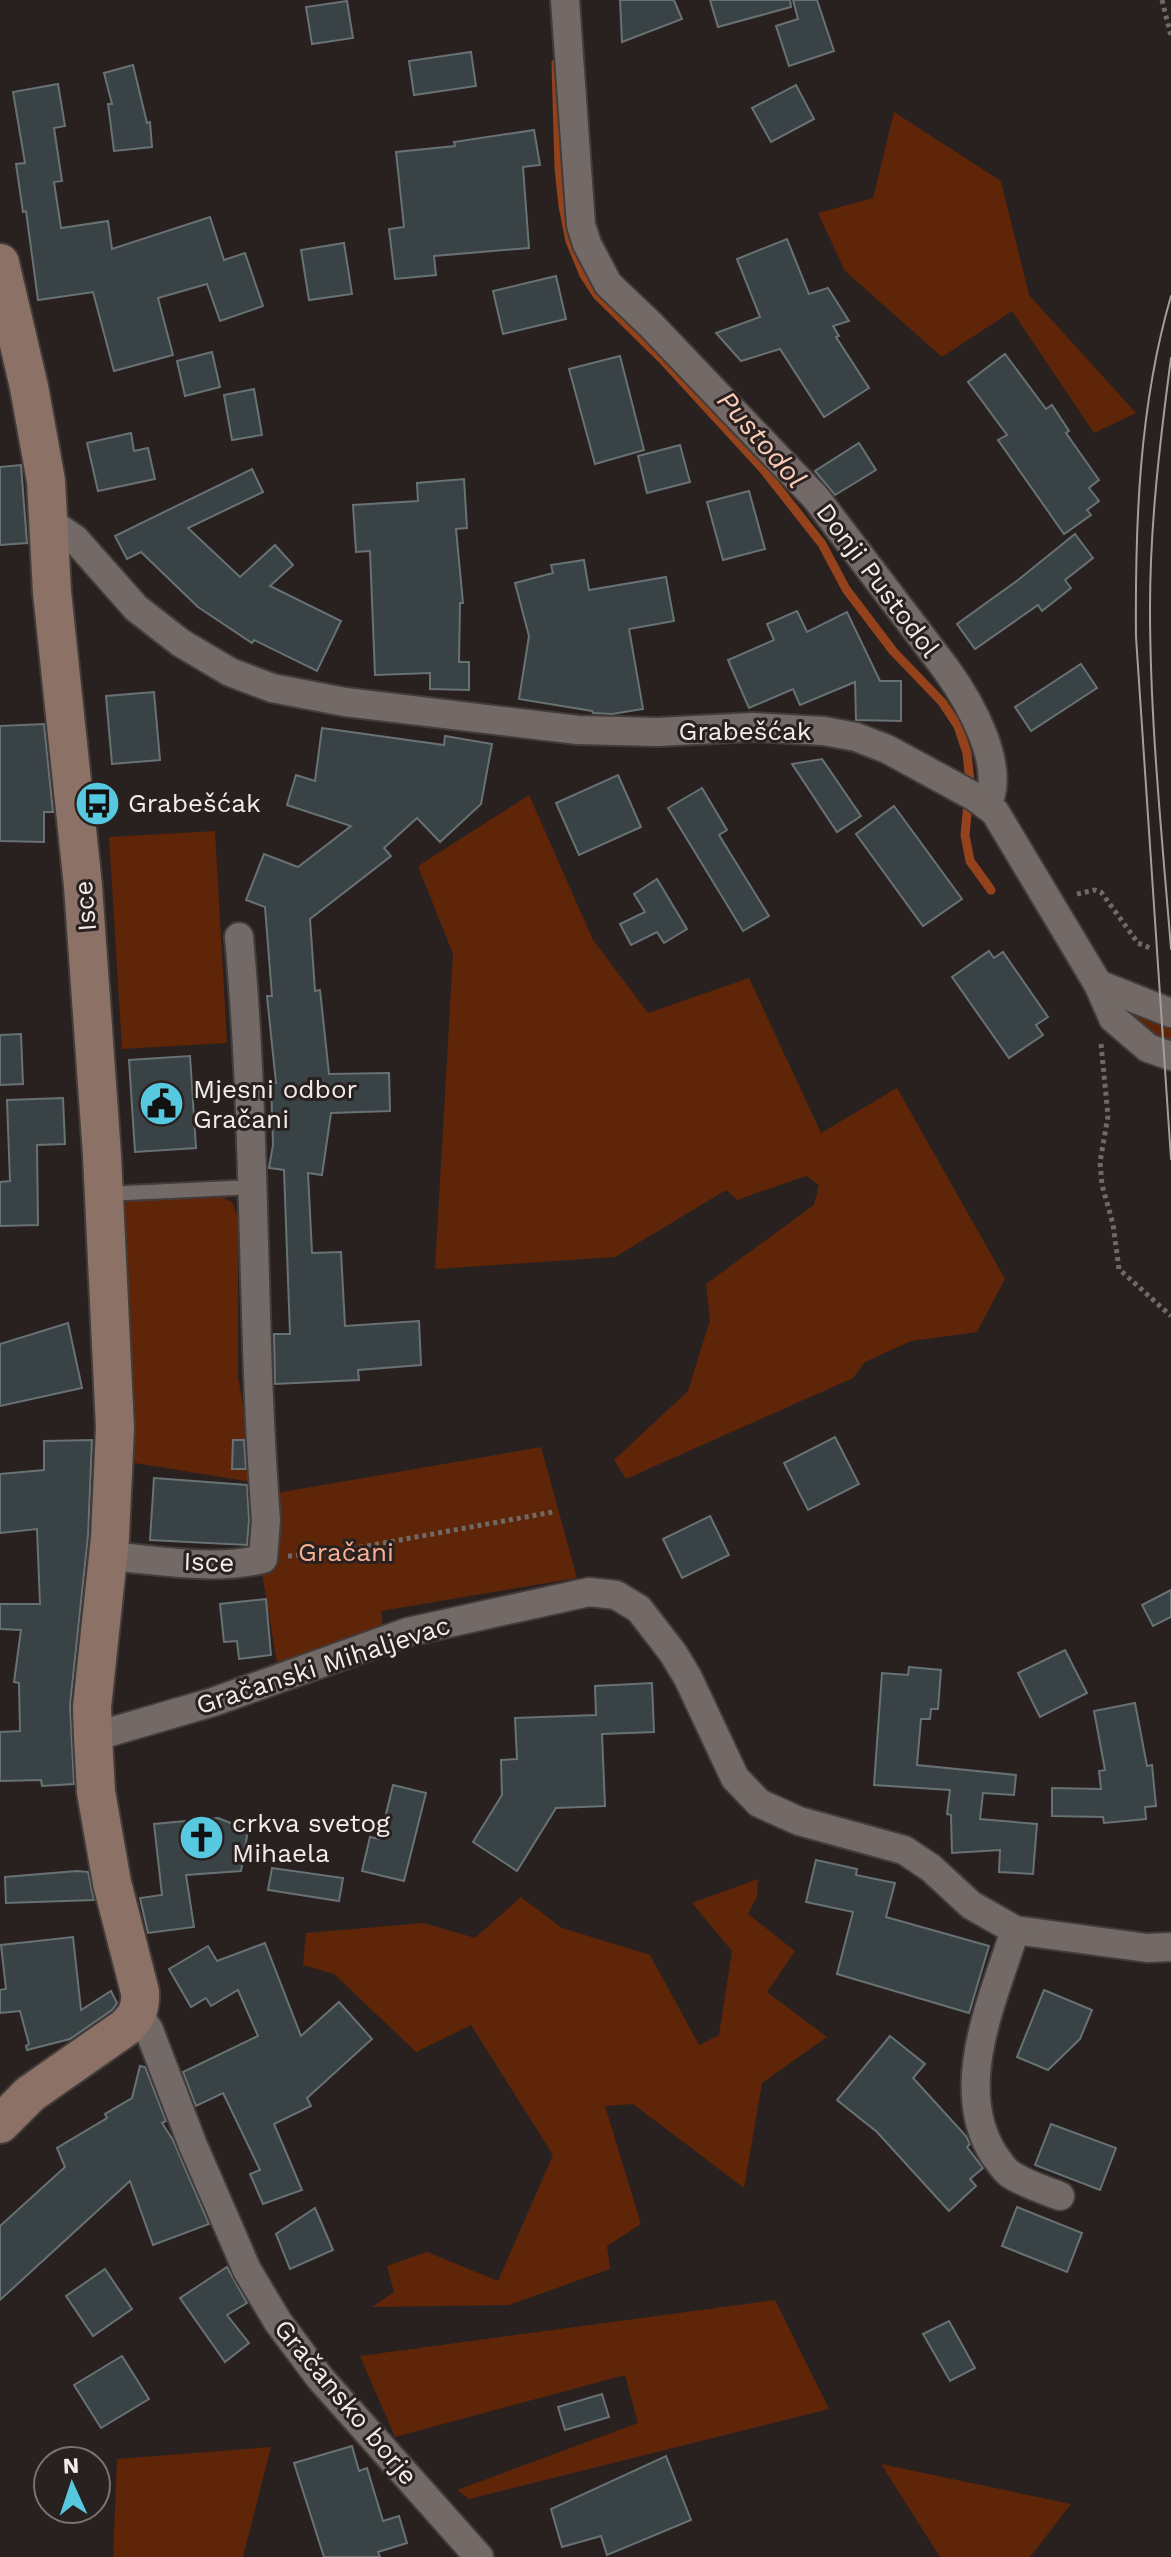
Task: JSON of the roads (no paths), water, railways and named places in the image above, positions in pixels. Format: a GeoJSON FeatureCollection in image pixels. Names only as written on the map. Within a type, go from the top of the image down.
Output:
{"type":"FeatureCollection","features":[{"type":"Feature","properties":{"kind":"street","name":"Donji Pustodol"},"geometry":{"type":"LineString","coordinates":[[565,0],[576,118],[578,202],[581,225],[597,264],[608,284],[758,434],[816,498],[939,659],[964,695],[984,733],[992,796],[972,796]]}},
{"type":"Feature","properties":{"kind":"street","name":"Isce"},"geometry":{"type":"LineString","coordinates":[[0,263],[18,370],[40,442],[84,900],[104,1194],[115,1428],[108,1556],[92,1707],[93,1737],[96,1792],[112,1883],[140,1992],[138,2014]]}},
{"type":"Feature","properties":{"kind":"street","name":"Grabešćak"},"geometry":{"type":"LineString","coordinates":[[50,522],[75,539],[136,608],[181,643],[230,672],[272,688],[345,702],[578,730],[658,732],[753,727],[824,731],[856,737],[887,749],[972,796],[1001,820],[1113,1018],[1148,1048],[1171,1056]]}},
{"type":"Feature","properties":{"kind":"street","name":"Isce"},"geometry":{"type":"LineString","coordinates":[[108,1556],[212,1564],[241,1564],[263,1559],[266,1520],[253,1280],[254,1187],[239,937]]}},
{"type":"Feature","properties":{"kind":"street"},"geometry":{"type":"LineString","coordinates":[[1102,994],[1171,1013]]}},
{"type":"Feature","properties":{"kind":"street","name":"Gračanski Mihaljevac"},"geometry":{"type":"LineString","coordinates":[[93,1737],[213,1702],[408,1632],[589,1592],[616,1595],[639,1609],[673,1653],[688,1678],[725,1761],[735,1778],[759,1803],[799,1821],[904,1850],[931,1868],[971,1905],[1015,1930],[1147,1948],[1171,1947]]}},
{"type":"Feature","properties":{"kind":"street"},"geometry":{"type":"LineString","coordinates":[[1015,1930],[979,2053],[976,2077],[980,2124],[987,2143],[1008,2173],[1060,2196]]}},
{"type":"Feature","properties":{"kind":"street"},"geometry":{"type":"LineString","coordinates":[[0,2124],[30,2094],[126,2027],[138,2014]]}},
{"type":"Feature","properties":{"kind":"street","name":"Gračansko borje"},"geometry":{"type":"LineString","coordinates":[[138,2014],[149,2030],[192,2143],[236,2247],[260,2294],[305,2359],[479,2557]]}},
{"type":"Feature","properties":{"kind":"lane"},"geometry":{"type":"LineString","coordinates":[[104,1194],[254,1187]]}},
{"type":"Feature","properties":{"kind":"waterway","name":"Pustodol"},"geometry":{"type":"LineString","coordinates":[[556,63],[563,206],[570,241],[584,275],[597,295],[662,359],[763,469],[822,544],[846,589],[893,651],[942,702],[958,726],[967,753],[970,782],[965,835],[970,861],[991,890]]}},
{"type":"Feature","properties":{"kind":"tram line"},"geometry":{"type":"LineString","coordinates":[[1171,296],[1160,338],[1146,422],[1138,508],[1136,594],[1136,637],[1171,1159]]}},
{"type":"Feature","properties":{"kind":"tram line"},"geometry":{"type":"LineString","coordinates":[[1171,358],[1150,577],[1154,736],[1171,949]]}},
{"type":"Feature","properties":{"kind":"place","name":"Grabešćak"},"geometry":{"type":"Point","coordinates":[97,803]}},
{"type":"Feature","properties":{"kind":"place","name":"Mjesni odbor Gračani"},"geometry":{"type":"Point","coordinates":[162,1104]}},
{"type":"Feature","properties":{"kind":"place","name":"crkva svetog Mihaela"},"geometry":{"type":"Point","coordinates":[201,1838]}},
{"type":"Feature","properties":{"kind":"park label","name":"Gračani"},"geometry":{"type":"Point","coordinates":[346,1552]}}]}
